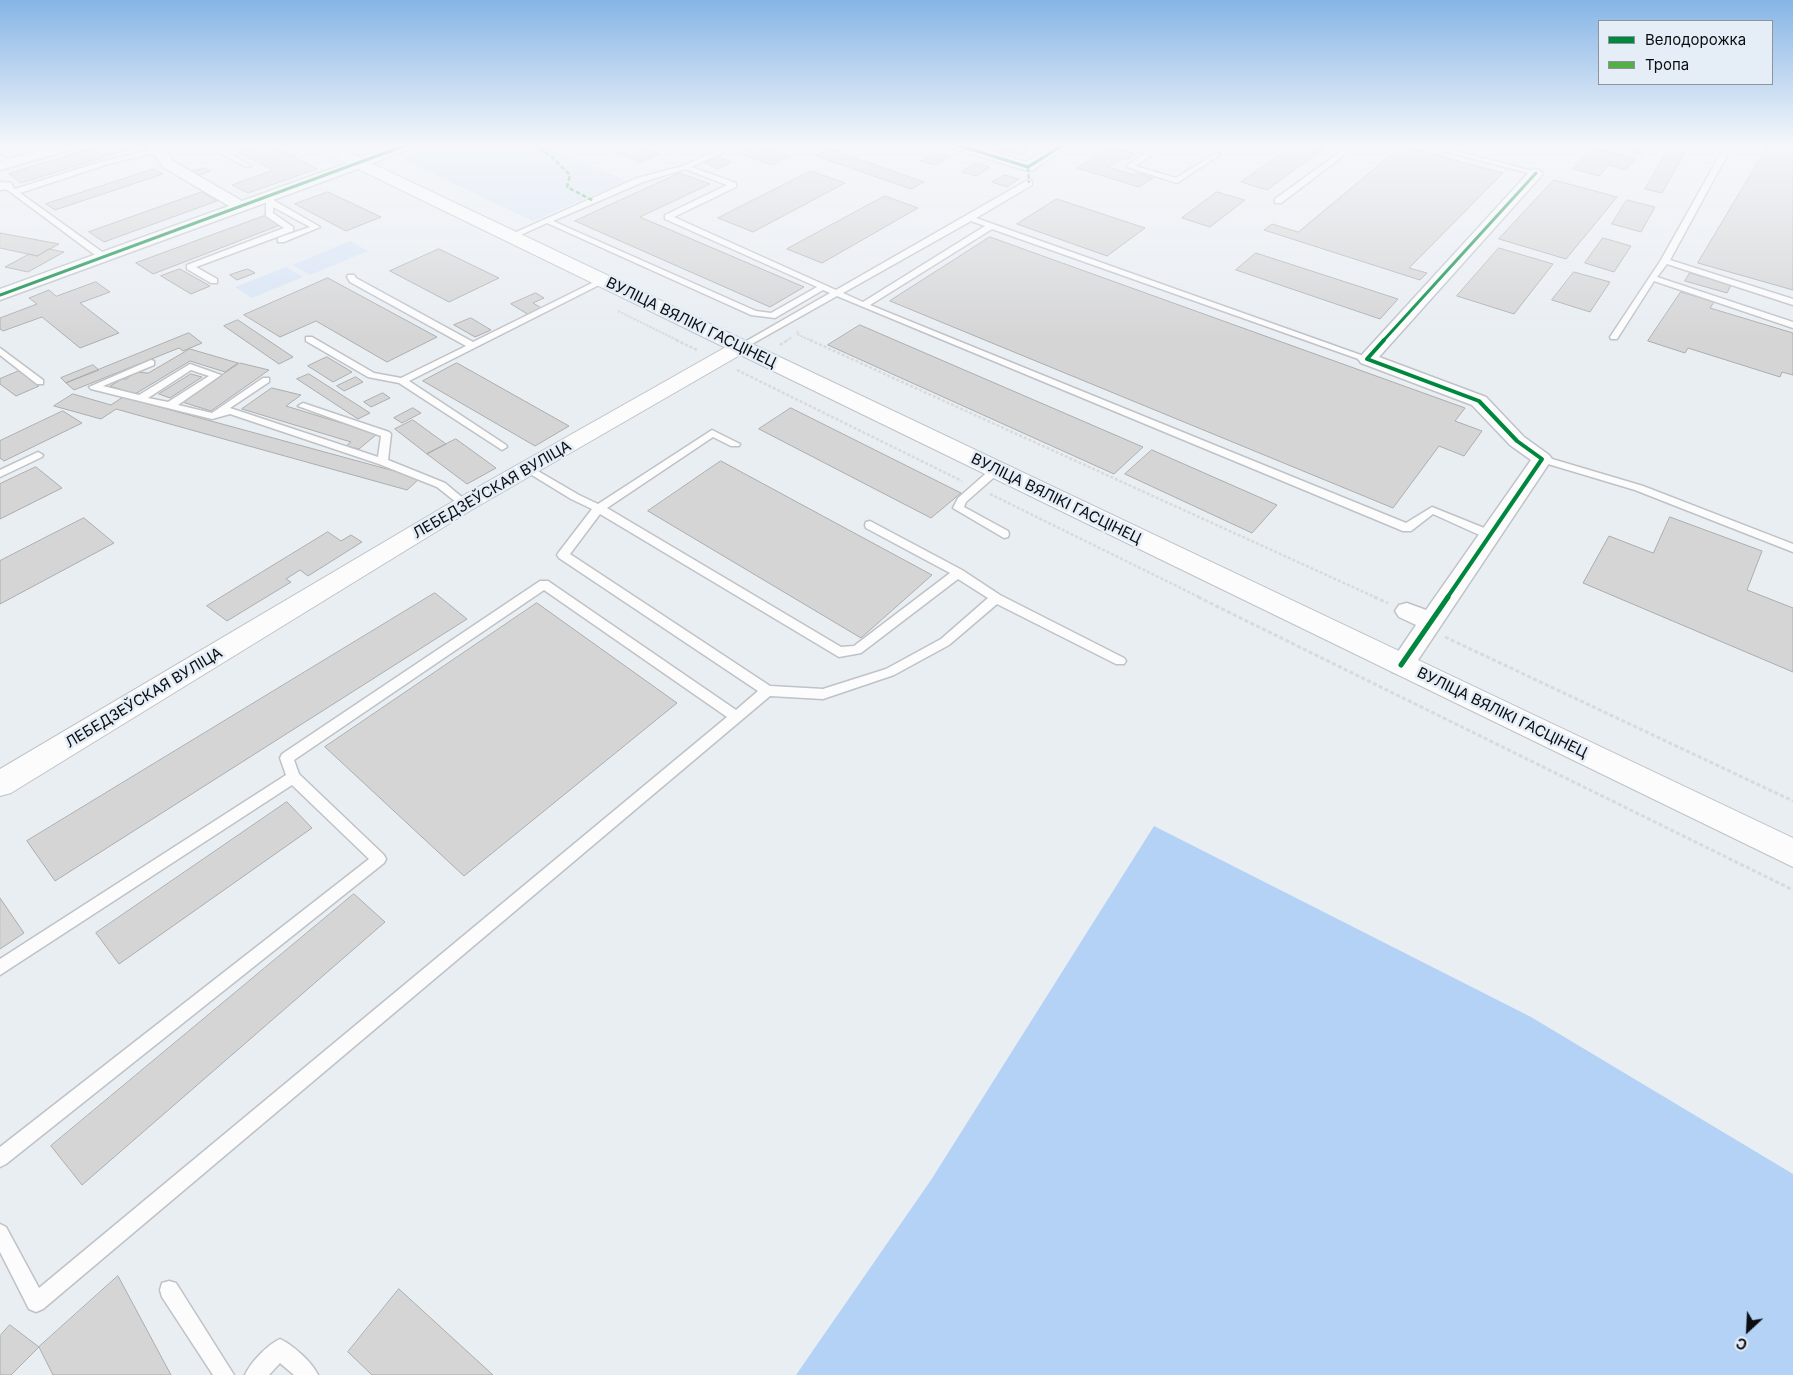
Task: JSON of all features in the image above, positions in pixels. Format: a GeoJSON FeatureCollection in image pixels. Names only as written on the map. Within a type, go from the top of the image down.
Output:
{"type":"FeatureCollection","features":[{"type":"Feature","properties":{"kind":"main road","name":"ВУЛІЦА ВЯЛІКІ ГАСЦІНЕЦ"},"geometry":{"type":"LineString","coordinates":[[449,208],[1793,853]]}},
{"type":"Feature","properties":{"kind":"main road","name":"ЛЕБЕДЗЕЎСКАЯ ВУЛІЦА"},"geometry":{"type":"LineString","coordinates":[[0,784],[465,504],[740,347]]}},
{"type":"Feature","properties":{"kind":"street"},"geometry":{"type":"LineString","coordinates":[[0,295],[234,208]]}},
{"type":"Feature","properties":{"kind":"street"},"geometry":{"type":"LineString","coordinates":[[1401,665],[1542,459],[1517,441],[1480,401],[1367,360],[1505,208]]}},
{"type":"Feature","properties":{"kind":"street"},"geometry":{"type":"LineString","coordinates":[[1400,608],[1429,625]]}},
{"type":"Feature","properties":{"kind":"lane"},"geometry":{"type":"LineString","coordinates":[[34,208],[102,256]]}},
{"type":"Feature","properties":{"kind":"lane"},"geometry":{"type":"LineString","coordinates":[[214,282],[190,267],[290,228],[269,214],[268,208]]}},
{"type":"Feature","properties":{"kind":"lane"},"geometry":{"type":"LineString","coordinates":[[229,260],[316,227],[282,208]]}},
{"type":"Feature","properties":{"kind":"lane"},"geometry":{"type":"LineString","coordinates":[[509,237],[577,208]]}},
{"type":"Feature","properties":{"kind":"lane"},"geometry":{"type":"LineString","coordinates":[[686,208],[668,217],[864,305],[1407,528],[1432,510],[1490,535]]}},
{"type":"Feature","properties":{"kind":"lane","name":"ЛЕБЕДЗЕЎСКАЯ ВУЛІЦА"},"geometry":{"type":"LineString","coordinates":[[740,347],[987,208]]}},
{"type":"Feature","properties":{"kind":"lane"},"geometry":{"type":"LineString","coordinates":[[1614,337],[1665,261],[1694,208]]}},
{"type":"Feature","properties":{"kind":"lane"},"geometry":{"type":"LineString","coordinates":[[970,218],[1367,360]]}},
{"type":"Feature","properties":{"kind":"lane"},"geometry":{"type":"LineString","coordinates":[[548,221],[754,313],[772,316],[823,287]]}},
{"type":"Feature","properties":{"kind":"lane"},"geometry":{"type":"LineString","coordinates":[[864,305],[991,226]]}},
{"type":"Feature","properties":{"kind":"lane"},"geometry":{"type":"LineString","coordinates":[[1665,261],[1793,302]]}},
{"type":"Feature","properties":{"kind":"lane"},"geometry":{"type":"LineString","coordinates":[[351,277],[352,280],[473,346]]}},
{"type":"Feature","properties":{"kind":"lane"},"geometry":{"type":"LineString","coordinates":[[1652,278],[1793,325]]}},
{"type":"Feature","properties":{"kind":"lane"},"geometry":{"type":"LineString","coordinates":[[402,382],[603,282]]}},
{"type":"Feature","properties":{"kind":"lane"},"geometry":{"type":"LineString","coordinates":[[309,339],[371,375],[402,382],[502,446]]}},
{"type":"Feature","properties":{"kind":"lane"},"geometry":{"type":"LineString","coordinates":[[0,351],[40,382]]}},
{"type":"Feature","properties":{"kind":"lane"},"geometry":{"type":"LineString","coordinates":[[151,363],[94,387],[212,416],[230,411],[383,462],[441,485],[465,504]]}},
{"type":"Feature","properties":{"kind":"lane"},"geometry":{"type":"LineString","coordinates":[[141,398],[190,367],[216,374],[171,405]]}},
{"type":"Feature","properties":{"kind":"lane"},"geometry":{"type":"LineString","coordinates":[[212,416],[266,380]]}},
{"type":"Feature","properties":{"kind":"lane"},"geometry":{"type":"LineString","coordinates":[[303,406],[386,434],[383,462]]}},
{"type":"Feature","properties":{"kind":"lane"},"geometry":{"type":"LineString","coordinates":[[735,444],[712,433],[599,508],[563,555],[767,691],[823,694],[890,672],[945,642],[996,598]]}},
{"type":"Feature","properties":{"kind":"lane"},"geometry":{"type":"LineString","coordinates":[[0,474],[38,455]]}},
{"type":"Feature","properties":{"kind":"lane"},"geometry":{"type":"LineString","coordinates":[[1542,459],[1638,488],[1793,548]]}},
{"type":"Feature","properties":{"kind":"lane"},"geometry":{"type":"LineString","coordinates":[[527,469],[575,497],[599,508],[839,652],[857,650],[958,573]]}},
{"type":"Feature","properties":{"kind":"lane"},"geometry":{"type":"LineString","coordinates":[[996,470],[975,487],[962,500],[958,508],[1004,534]]}},
{"type":"Feature","properties":{"kind":"lane"},"geometry":{"type":"LineString","coordinates":[[870,525],[958,573],[996,598],[1120,661]]}},
{"type":"Feature","properties":{"kind":"lane"},"geometry":{"type":"LineString","coordinates":[[0,1158],[379,859],[293,777],[287,758],[544,584],[736,717]]}},
{"type":"Feature","properties":{"kind":"lane"},"geometry":{"type":"LineString","coordinates":[[0,1233],[36,1302],[767,691]]}},
{"type":"Feature","properties":{"kind":"lane"},"geometry":{"type":"LineString","coordinates":[[0,968],[293,777]]}},
{"type":"Feature","properties":{"kind":"lane"},"geometry":{"type":"LineString","coordinates":[[169,1290],[224,1375]]}},
{"type":"Feature","properties":{"kind":"lane"},"geometry":{"type":"LineString","coordinates":[[255,1375],[280,1349],[308,1375]]}},
{"type":"Feature","properties":{"kind":"path"},"geometry":{"type":"LineString","coordinates":[[788,319],[801,325],[797,334],[1400,608]]}},
{"type":"Feature","properties":{"kind":"path"},"geometry":{"type":"LineString","coordinates":[[717,360],[1793,890]]}},
{"type":"Feature","properties":{"kind":"path"},"geometry":{"type":"LineString","coordinates":[[1429,625],[1793,801]]}},
{"type":"Feature","properties":{"kind":"shaded area"},"geometry":{"type":"Polygon","coordinates":[[[506,208],[563,208],[533,221],[506,208]]]}},
{"type":"Feature","properties":{"kind":"shaded area"},"geometry":{"type":"Polygon","coordinates":[[[350,241],[368,251],[310,275],[292,265],[350,241]]]}},
{"type":"Feature","properties":{"kind":"shaded area"},"geometry":{"type":"Polygon","coordinates":[[[286,267],[303,277],[252,298],[235,287],[286,267]]]}},
{"type":"Feature","properties":{"kind":"shaded area"},"geometry":{"type":"Polygon","coordinates":[[[1154,826],[1531,1017],[1793,1174],[1793,1375],[796,1375],[931,1180],[1154,826]]]}},
{"type":"Feature","properties":{"kind":"building"},"geometry":{"type":"Polygon","coordinates":[[[156,208],[197,208],[104,242],[89,232],[156,208]]]}},
{"type":"Feature","properties":{"kind":"building"},"geometry":{"type":"Polygon","coordinates":[[[303,208],[362,208],[381,217],[346,231],[303,208]]]}},
{"type":"Feature","properties":{"kind":"building"},"geometry":{"type":"Polygon","coordinates":[[[603,208],[659,208],[640,217],[804,287],[770,307],[575,221],[603,208]]]}},
{"type":"Feature","properties":{"kind":"building"},"geometry":{"type":"Polygon","coordinates":[[[737,208],[798,208],[753,232],[718,218],[737,208]]]}},
{"type":"Feature","properties":{"kind":"building"},"geometry":{"type":"Polygon","coordinates":[[[863,208],[918,208],[822,263],[787,249],[863,208]]]}},
{"type":"Feature","properties":{"kind":"building"},"geometry":{"type":"Polygon","coordinates":[[[1042,208],[1085,208],[1145,228],[1107,256],[1017,224],[1042,208]]]}},
{"type":"Feature","properties":{"kind":"building"},"geometry":{"type":"Polygon","coordinates":[[[1195,208],[1234,208],[1210,227],[1182,218],[1195,208]]]}},
{"type":"Feature","properties":{"kind":"building"},"geometry":{"type":"Polygon","coordinates":[[[1327,208],[1468,208],[1409,268],[1427,273],[1420,280],[1264,230],[1272,224],[1298,232],[1327,208]]]}},
{"type":"Feature","properties":{"kind":"building"},"geometry":{"type":"Polygon","coordinates":[[[1528,208],[1608,208],[1566,259],[1499,239],[1528,208]]]}},
{"type":"Feature","properties":{"kind":"building"},"geometry":{"type":"Polygon","coordinates":[[[1622,208],[1654,208],[1641,232],[1612,224],[1622,208]]]}},
{"type":"Feature","properties":{"kind":"building"},"geometry":{"type":"Polygon","coordinates":[[[1731,208],[1793,208],[1793,290],[1698,263],[1731,208]]]}},
{"type":"Feature","properties":{"kind":"building"},"geometry":{"type":"Polygon","coordinates":[[[267,215],[283,224],[153,274],[136,263],[267,215]]]}},
{"type":"Feature","properties":{"kind":"building"},"geometry":{"type":"Polygon","coordinates":[[[0,233],[59,244],[37,256],[0,248],[0,233]]]}},
{"type":"Feature","properties":{"kind":"building"},"geometry":{"type":"Polygon","coordinates":[[[990,237],[1465,408],[1455,421],[1482,431],[1464,456],[1439,446],[1393,508],[890,301],[990,237]]]}},
{"type":"Feature","properties":{"kind":"building"},"geometry":{"type":"Polygon","coordinates":[[[1603,238],[1631,246],[1614,272],[1585,263],[1603,238]]]}},
{"type":"Feature","properties":{"kind":"building"},"geometry":{"type":"Polygon","coordinates":[[[1499,248],[1553,264],[1514,314],[1457,296],[1499,248]]]}},
{"type":"Feature","properties":{"kind":"building"},"geometry":{"type":"Polygon","coordinates":[[[49,249],[64,252],[28,272],[5,267],[29,254],[37,256],[49,249]]]}},
{"type":"Feature","properties":{"kind":"building"},"geometry":{"type":"Polygon","coordinates":[[[439,249],[499,278],[449,302],[390,271],[439,249]]]}},
{"type":"Feature","properties":{"kind":"building"},"geometry":{"type":"Polygon","coordinates":[[[1256,253],[1398,299],[1380,319],[1236,270],[1256,253]]]}},
{"type":"Feature","properties":{"kind":"building"},"geometry":{"type":"Polygon","coordinates":[[[180,269],[210,286],[191,294],[161,276],[180,269]]]}},
{"type":"Feature","properties":{"kind":"building"},"geometry":{"type":"Polygon","coordinates":[[[248,269],[255,273],[237,280],[230,275],[248,269]]]}},
{"type":"Feature","properties":{"kind":"building"},"geometry":{"type":"Polygon","coordinates":[[[1574,272],[1610,282],[1590,312],[1552,300],[1574,272]]]}},
{"type":"Feature","properties":{"kind":"building"},"geometry":{"type":"Polygon","coordinates":[[[1690,273],[1731,285],[1727,293],[1685,281],[1690,273]]]}},
{"type":"Feature","properties":{"kind":"building"},"geometry":{"type":"Polygon","coordinates":[[[328,278],[437,337],[387,362],[316,321],[280,337],[244,315],[328,278]]]}},
{"type":"Feature","properties":{"kind":"building"},"geometry":{"type":"Polygon","coordinates":[[[96,282],[110,292],[80,303],[119,333],[80,348],[42,317],[3,331],[0,329],[0,318],[37,304],[29,298],[49,290],[56,296],[96,282]]]}},
{"type":"Feature","properties":{"kind":"building"},"geometry":{"type":"Polygon","coordinates":[[[1681,292],[1714,302],[1710,308],[1793,333],[1793,375],[1782,372],[1780,377],[1688,348],[1685,353],[1648,341],[1681,292]]]}},
{"type":"Feature","properties":{"kind":"building"},"geometry":{"type":"Polygon","coordinates":[[[536,293],[544,298],[533,303],[543,309],[529,315],[511,304],[536,293]]]}},
{"type":"Feature","properties":{"kind":"building"},"geometry":{"type":"Polygon","coordinates":[[[471,318],[491,330],[475,337],[454,325],[471,318]]]}},
{"type":"Feature","properties":{"kind":"building"},"geometry":{"type":"Polygon","coordinates":[[[238,320],[293,357],[279,364],[224,326],[238,320]]]}},
{"type":"Feature","properties":{"kind":"building"},"geometry":{"type":"Polygon","coordinates":[[[860,325],[1143,447],[1114,474],[828,345],[860,325]]]}},
{"type":"Feature","properties":{"kind":"building"},"geometry":{"type":"Polygon","coordinates":[[[189,333],[202,343],[183,351],[179,348],[74,390],[66,383],[189,333]]]}},
{"type":"Feature","properties":{"kind":"building"},"geometry":{"type":"Polygon","coordinates":[[[190,349],[238,363],[225,372],[190,361],[135,394],[110,386],[136,372],[148,373],[190,349]]]}},
{"type":"Feature","properties":{"kind":"building"},"geometry":{"type":"Polygon","coordinates":[[[327,357],[352,372],[333,382],[308,366],[327,357]]]}},
{"type":"Feature","properties":{"kind":"building"},"geometry":{"type":"Polygon","coordinates":[[[240,363],[269,370],[211,411],[182,402],[240,363]]]}},
{"type":"Feature","properties":{"kind":"building"},"geometry":{"type":"Polygon","coordinates":[[[457,363],[569,426],[535,446],[423,381],[457,363]]]}},
{"type":"Feature","properties":{"kind":"building"},"geometry":{"type":"Polygon","coordinates":[[[93,365],[99,370],[66,383],[61,378],[93,365]]]}},
{"type":"Feature","properties":{"kind":"building"},"geometry":{"type":"Polygon","coordinates":[[[19,371],[39,386],[16,396],[0,384],[0,379],[19,371]]]}},
{"type":"Feature","properties":{"kind":"building"},"geometry":{"type":"Polygon","coordinates":[[[191,374],[202,377],[170,398],[159,394],[191,374]]]}},
{"type":"Feature","properties":{"kind":"building"},"geometry":{"type":"Polygon","coordinates":[[[309,374],[370,413],[358,419],[297,379],[309,374]]]}},
{"type":"Feature","properties":{"kind":"building"},"geometry":{"type":"Polygon","coordinates":[[[356,377],[363,382],[344,391],[337,386],[356,377]]]}},
{"type":"Feature","properties":{"kind":"building"},"geometry":{"type":"Polygon","coordinates":[[[272,388],[301,395],[286,406],[377,434],[359,449],[346,446],[351,442],[242,409],[272,388]]]}},
{"type":"Feature","properties":{"kind":"building"},"geometry":{"type":"Polygon","coordinates":[[[383,393],[390,398],[371,407],[364,402],[383,393]]]}},
{"type":"Feature","properties":{"kind":"building"},"geometry":{"type":"Polygon","coordinates":[[[73,394],[111,405],[123,397],[420,478],[407,490],[116,409],[101,419],[54,406],[73,394]]]}},
{"type":"Feature","properties":{"kind":"building"},"geometry":{"type":"Polygon","coordinates":[[[413,408],[421,413],[402,423],[394,418],[413,408]]]}},
{"type":"Feature","properties":{"kind":"building"},"geometry":{"type":"Polygon","coordinates":[[[791,408],[961,493],[931,518],[759,429],[791,408]]]}},
{"type":"Feature","properties":{"kind":"building"},"geometry":{"type":"Polygon","coordinates":[[[63,411],[82,423],[4,461],[0,458],[0,441],[63,411]]]}},
{"type":"Feature","properties":{"kind":"building"},"geometry":{"type":"Polygon","coordinates":[[[413,420],[446,444],[427,454],[395,429],[413,420]]]}},
{"type":"Feature","properties":{"kind":"building"},"geometry":{"type":"Polygon","coordinates":[[[456,439],[496,468],[467,484],[427,454],[456,439]]]}},
{"type":"Feature","properties":{"kind":"building"},"geometry":{"type":"Polygon","coordinates":[[[1152,450],[1277,505],[1252,533],[1125,474],[1152,450]]]}},
{"type":"Feature","properties":{"kind":"building"},"geometry":{"type":"Polygon","coordinates":[[[721,461],[932,575],[861,638],[648,511],[721,461]]]}},
{"type":"Feature","properties":{"kind":"building"},"geometry":{"type":"Polygon","coordinates":[[[36,467],[62,488],[0,519],[0,484],[36,467]]]}},
{"type":"Feature","properties":{"kind":"building"},"geometry":{"type":"Polygon","coordinates":[[[1670,517],[1762,551],[1747,590],[1793,608],[1793,672],[1583,583],[1609,536],[1653,553],[1670,517]]]}},
{"type":"Feature","properties":{"kind":"building"},"geometry":{"type":"Polygon","coordinates":[[[84,518],[114,543],[0,604],[0,561],[84,518]]]}},
{"type":"Feature","properties":{"kind":"building"},"geometry":{"type":"Polygon","coordinates":[[[328,532],[341,541],[351,535],[362,542],[308,576],[300,570],[286,579],[291,582],[227,621],[207,606],[328,532]]]}},
{"type":"Feature","properties":{"kind":"building"},"geometry":{"type":"Polygon","coordinates":[[[435,593],[467,619],[55,881],[27,841],[435,593]]]}},
{"type":"Feature","properties":{"kind":"building"},"geometry":{"type":"Polygon","coordinates":[[[537,603],[677,703],[464,876],[325,747],[537,603]]]}},
{"type":"Feature","properties":{"kind":"building"},"geometry":{"type":"Polygon","coordinates":[[[287,802],[312,828],[119,964],[96,933],[287,802]]]}},
{"type":"Feature","properties":{"kind":"building"},"geometry":{"type":"Polygon","coordinates":[[[354,894],[385,922],[82,1185],[51,1146],[354,894]]]}},
{"type":"Feature","properties":{"kind":"building"},"geometry":{"type":"Polygon","coordinates":[[[0,898],[24,933],[0,949],[0,898]]]}},
{"type":"Feature","properties":{"kind":"building"},"geometry":{"type":"Polygon","coordinates":[[[118,1276],[171,1375],[53,1375],[39,1347],[118,1276]]]}},
{"type":"Feature","properties":{"kind":"building"},"geometry":{"type":"Polygon","coordinates":[[[399,1289],[493,1375],[372,1375],[348,1352],[399,1289]]]}},
{"type":"Feature","properties":{"kind":"building"},"geometry":{"type":"Polygon","coordinates":[[[10,1325],[39,1347],[11,1375],[0,1375],[0,1336],[10,1325]]]}},
{"type":"Feature","properties":{"kind":"cycle path"},"geometry":{"type":"LineString","coordinates":[[0,295],[235,208]]}},
{"type":"Feature","properties":{"kind":"cycle path"},"geometry":{"type":"LineString","coordinates":[[1401,665],[1542,459],[1517,441],[1479,401],[1367,359],[1504,208]]}}]}
